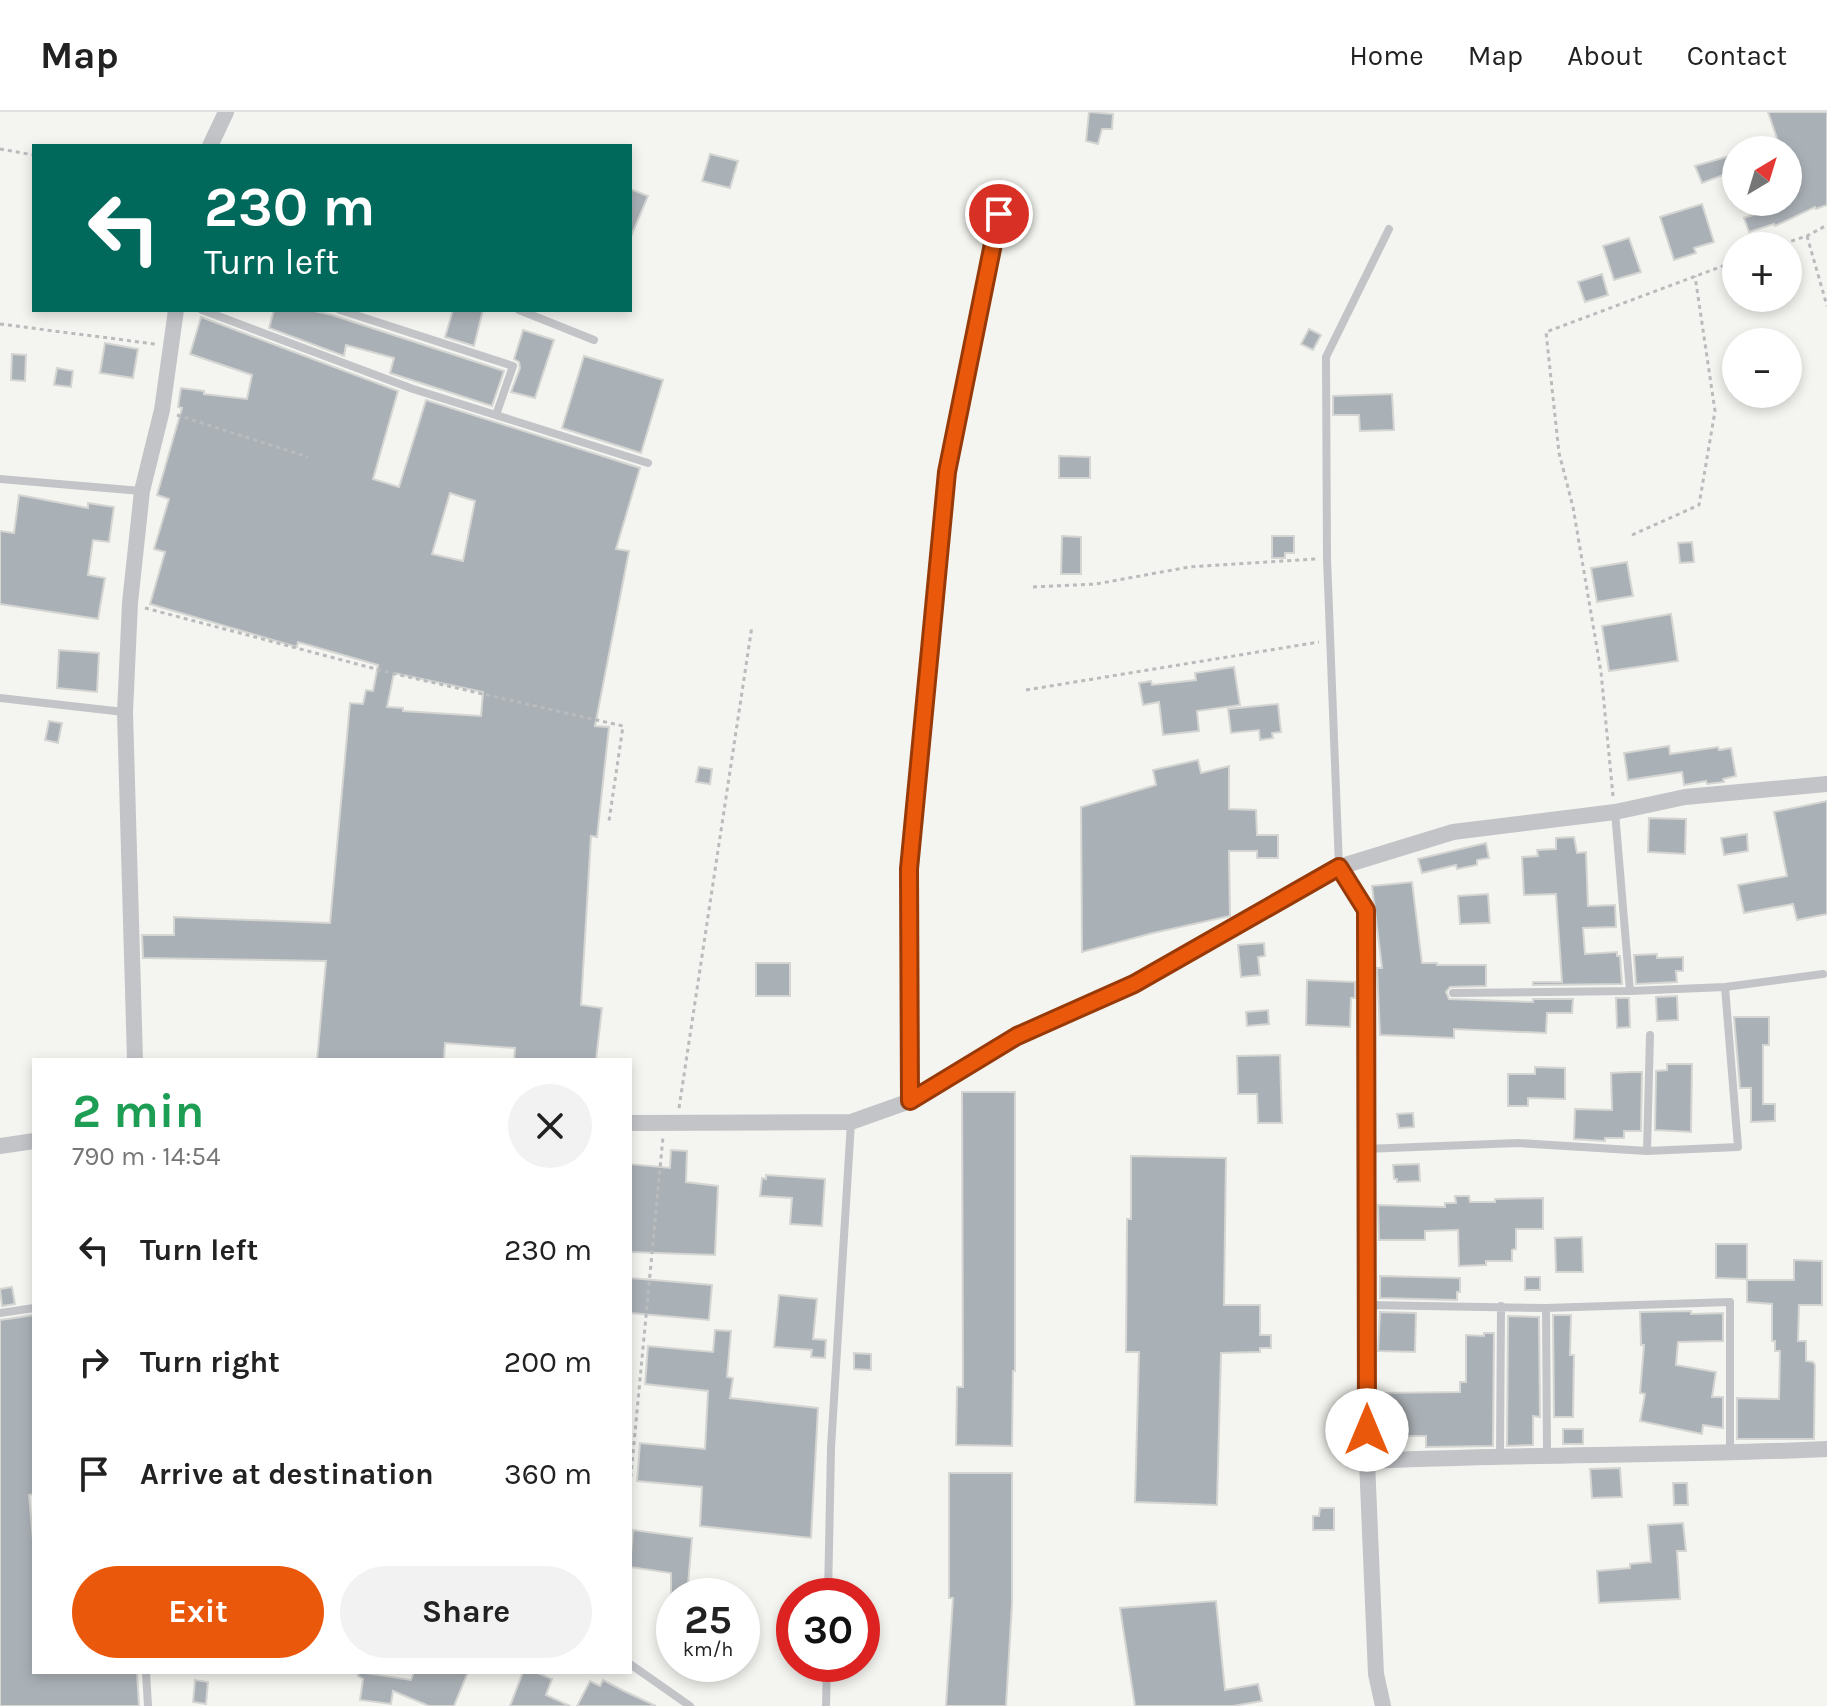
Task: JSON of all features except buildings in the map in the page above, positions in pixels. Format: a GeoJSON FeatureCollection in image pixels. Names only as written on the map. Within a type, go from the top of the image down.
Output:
{"type":"FeatureCollection","features":[{"type":"Feature","properties":{"kind":"street"},"geometry":{"type":"LineString","coordinates":[[211,144],[226,112]]}},
{"type":"Feature","properties":{"kind":"street"},"geometry":{"type":"LineString","coordinates":[[135,1058],[125,712],[130,603],[142,491],[162,410],[176,312]]}},
{"type":"Feature","properties":{"kind":"street"},"geometry":{"type":"LineString","coordinates":[[632,1123],[851,1122],[910,1101],[1017,1036],[1134,984],[1339,867],[1453,832],[1615,812],[1685,797],[1827,784]]}},
{"type":"Feature","properties":{"kind":"street"},"geometry":{"type":"LineString","coordinates":[[1339,867],[1366,910],[1367,1461],[1376,1674],[1383,1706]]}},
{"type":"Feature","properties":{"kind":"street"},"geometry":{"type":"LineString","coordinates":[[0,1146],[32,1141]]}},
{"type":"Feature","properties":{"kind":"street"},"geometry":{"type":"LineString","coordinates":[[1367,1461],[1500,1455],[1827,1449]]}},
{"type":"Feature","properties":{"kind":"lane"},"geometry":{"type":"LineString","coordinates":[[910,1101],[909,869],[945,487],[999,214]]}},
{"type":"Feature","properties":{"kind":"lane"},"geometry":{"type":"LineString","coordinates":[[1339,867],[1327,558],[1326,357],[1389,229]]}},
{"type":"Feature","properties":{"kind":"lane"},"geometry":{"type":"LineString","coordinates":[[207,312],[413,389],[648,463]]}},
{"type":"Feature","properties":{"kind":"lane"},"geometry":{"type":"LineString","coordinates":[[346,312],[513,366],[496,415]]}},
{"type":"Feature","properties":{"kind":"lane"},"geometry":{"type":"LineString","coordinates":[[524,312],[594,340]]}},
{"type":"Feature","properties":{"kind":"lane"},"geometry":{"type":"LineString","coordinates":[[0,479],[142,491]]}},
{"type":"Feature","properties":{"kind":"lane"},"geometry":{"type":"LineString","coordinates":[[0,698],[125,712]]}},
{"type":"Feature","properties":{"kind":"lane"},"geometry":{"type":"LineString","coordinates":[[1615,812],[1630,991]]}},
{"type":"Feature","properties":{"kind":"lane"},"geometry":{"type":"LineString","coordinates":[[1453,993],[1725,987],[1823,974]]}},
{"type":"Feature","properties":{"kind":"lane"},"geometry":{"type":"LineString","coordinates":[[1365,1149],[1518,1143],[1647,1151],[1738,1147],[1725,987]]}},
{"type":"Feature","properties":{"kind":"lane"},"geometry":{"type":"LineString","coordinates":[[1647,1151],[1650,1035]]}},
{"type":"Feature","properties":{"kind":"lane"},"geometry":{"type":"LineString","coordinates":[[828,1578],[831,1448],[851,1122]]}},
{"type":"Feature","properties":{"kind":"lane"},"geometry":{"type":"LineString","coordinates":[[1366,1305],[1546,1308],[1730,1302],[1730,1453]]}},
{"type":"Feature","properties":{"kind":"lane"},"geometry":{"type":"LineString","coordinates":[[1500,1455],[1501,1306]]}},
{"type":"Feature","properties":{"kind":"lane"},"geometry":{"type":"LineString","coordinates":[[0,1313],[32,1308]]}},
{"type":"Feature","properties":{"kind":"lane"},"geometry":{"type":"LineString","coordinates":[[1546,1308],[1547,1454]]}},
{"type":"Feature","properties":{"kind":"lane"},"geometry":{"type":"LineString","coordinates":[[632,1665],[690,1706]]}},
{"type":"Feature","properties":{"kind":"lane"},"geometry":{"type":"LineString","coordinates":[[146,1674],[148,1706]]}},
{"type":"Feature","properties":{"kind":"lane"},"geometry":{"type":"LineString","coordinates":[[826,1706],[827,1682]]}},
{"type":"Feature","properties":{"kind":"path"},"geometry":{"type":"LineString","coordinates":[[0,149],[32,155]]}},
{"type":"Feature","properties":{"kind":"path"},"geometry":{"type":"LineString","coordinates":[[1802,238],[1827,225]]}},
{"type":"Feature","properties":{"kind":"path"},"geometry":{"type":"LineString","coordinates":[[1807,236],[1827,306]]}},
{"type":"Feature","properties":{"kind":"path"},"geometry":{"type":"LineString","coordinates":[[1615,812],[1601,672],[1573,507],[1559,453],[1546,332],[1722,266]]}},
{"type":"Feature","properties":{"kind":"path"},"geometry":{"type":"LineString","coordinates":[[1632,535],[1699,505],[1715,411],[1695,276]]}},
{"type":"Feature","properties":{"kind":"path"},"geometry":{"type":"LineString","coordinates":[[0,324],[172,346]]}},
{"type":"Feature","properties":{"kind":"path"},"geometry":{"type":"LineString","coordinates":[[162,410],[308,457]]}},
{"type":"Feature","properties":{"kind":"path"},"geometry":{"type":"LineString","coordinates":[[1033,587],[1096,584],[1189,567],[1327,558]]}},
{"type":"Feature","properties":{"kind":"path"},"geometry":{"type":"LineString","coordinates":[[130,603],[391,673],[623,726],[609,821]]}},
{"type":"Feature","properties":{"kind":"path"},"geometry":{"type":"LineString","coordinates":[[632,1464],[664,1122],[679,1110],[752,626]]}},
{"type":"Feature","properties":{"kind":"path"},"geometry":{"type":"LineString","coordinates":[[1026,690],[1330,640]]}},
{"type":"Feature","properties":{"kind":"route"},"geometry":{"type":"LineString","coordinates":[[999,214],[947,472],[909,869],[910,1101],[1017,1036],[1134,984],[1339,867],[1366,910],[1367,1430]]}}]}
